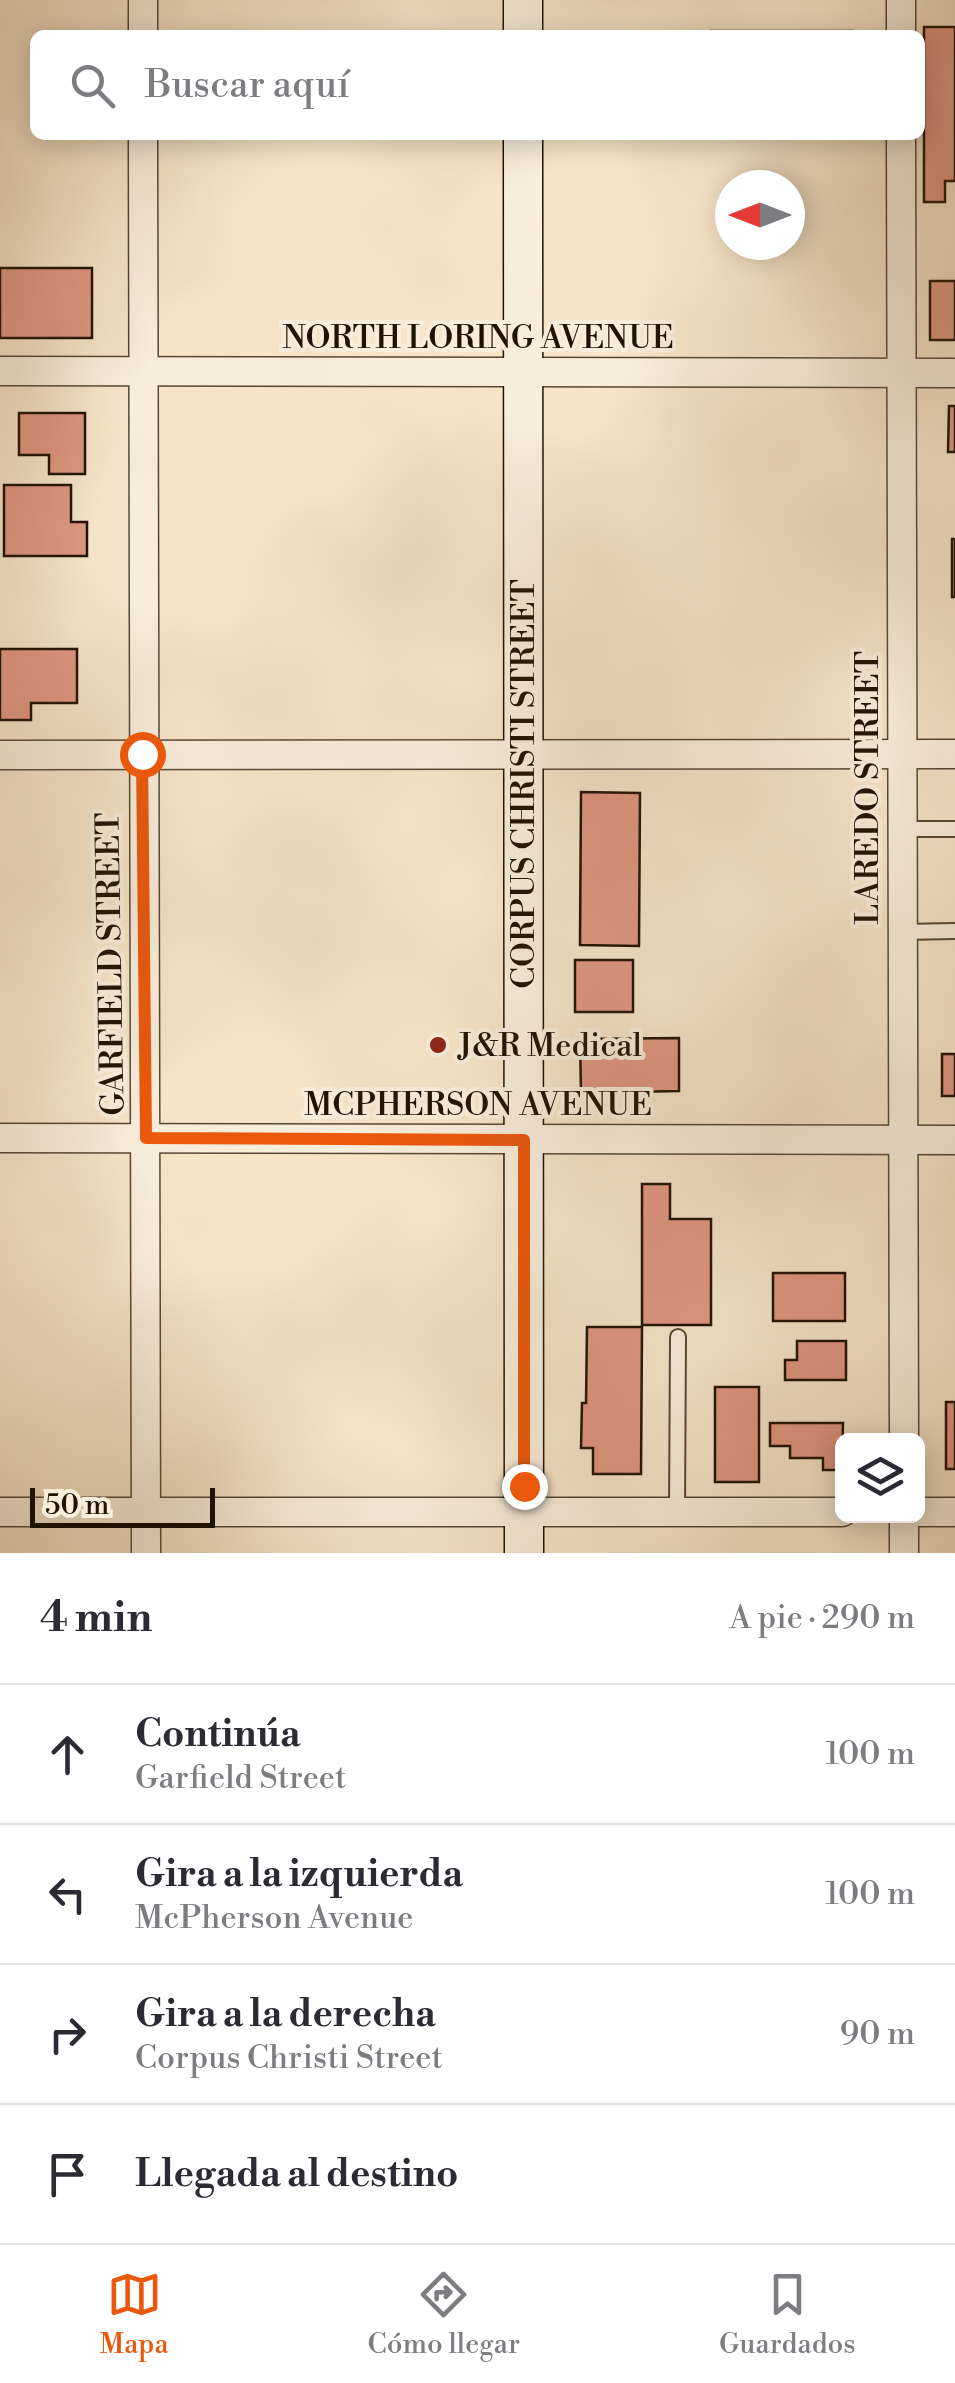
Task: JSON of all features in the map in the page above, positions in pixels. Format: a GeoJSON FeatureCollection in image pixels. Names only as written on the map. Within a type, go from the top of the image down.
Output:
{"type":"FeatureCollection","features":[{"type":"Feature","properties":{"kind":"main road"},"geometry":{"type":"LineString","coordinates":[[523,0],[523,30]]}},
{"type":"Feature","properties":{"kind":"main road","name":"CORPUS CHRISTI STREET"},"geometry":{"type":"LineString","coordinates":[[523,140],[524,1553]]}},
{"type":"Feature","properties":{"kind":"street"},"geometry":{"type":"LineString","coordinates":[[143,0],[143,30]]}},
{"type":"Feature","properties":{"kind":"street"},"geometry":{"type":"LineString","coordinates":[[900,0],[900,30]]}},
{"type":"Feature","properties":{"kind":"street","name":"GARFIELD STREET"},"geometry":{"type":"LineString","coordinates":[[143,140],[146,1553]]}},
{"type":"Feature","properties":{"kind":"street","name":"LAREDO STREET"},"geometry":{"type":"LineString","coordinates":[[901,140],[904,1433]]}},
{"type":"Feature","properties":{"kind":"street","name":"NORTH LORING AVENUE"},"geometry":{"type":"LineString","coordinates":[[0,371],[955,374]]}},
{"type":"Feature","properties":{"kind":"street"},"geometry":{"type":"LineString","coordinates":[[0,755],[955,754]]}},
{"type":"Feature","properties":{"kind":"street","name":"MCPHERSON AVENUE"},"geometry":{"type":"LineString","coordinates":[[0,1138],[955,1140]]}},
{"type":"Feature","properties":{"kind":"street"},"geometry":{"type":"LineString","coordinates":[[0,1512],[835,1512]]}},
{"type":"Feature","properties":{"kind":"street"},"geometry":{"type":"LineString","coordinates":[[925,1512],[955,1512]]}},
{"type":"Feature","properties":{"kind":"street"},"geometry":{"type":"LineString","coordinates":[[904,1523],[904,1553]]}},
{"type":"Feature","properties":{"kind":"lane"},"geometry":{"type":"LineString","coordinates":[[902,829],[955,828]]}},
{"type":"Feature","properties":{"kind":"lane"},"geometry":{"type":"LineString","coordinates":[[902,932],[955,931]]}},
{"type":"Feature","properties":{"kind":"lane"},"geometry":{"type":"LineString","coordinates":[[678,1336],[678,1512]]}},
{"type":"Feature","properties":{"kind":"building"},"geometry":{"type":"Polygon","coordinates":[[[955,27],[955,181],[945,181],[945,202],[924,202],[924,30],[955,27]]]}},
{"type":"Feature","properties":{"kind":"building"},"geometry":{"type":"Polygon","coordinates":[[[0,268],[92,268],[92,338],[0,338],[0,268]]]}},
{"type":"Feature","properties":{"kind":"building"},"geometry":{"type":"Polygon","coordinates":[[[930,281],[955,281],[955,340],[930,340],[930,281]]]}},
{"type":"Feature","properties":{"kind":"building"},"geometry":{"type":"Polygon","coordinates":[[[949,406],[955,406],[955,452],[948,452],[949,406]]]}},
{"type":"Feature","properties":{"kind":"building"},"geometry":{"type":"Polygon","coordinates":[[[19,413],[85,413],[85,474],[49,474],[49,455],[19,455],[19,413]]]}},
{"type":"Feature","properties":{"kind":"building"},"geometry":{"type":"Polygon","coordinates":[[[4,485],[71,485],[71,522],[87,522],[87,556],[4,556],[4,485]]]}},
{"type":"Feature","properties":{"kind":"building"},"geometry":{"type":"Polygon","coordinates":[[[955,539],[955,597],[952,597],[955,539]]]}},
{"type":"Feature","properties":{"kind":"building"},"geometry":{"type":"Polygon","coordinates":[[[0,649],[77,649],[77,703],[31,703],[31,720],[0,720],[0,649]]]}},
{"type":"Feature","properties":{"kind":"building"},"geometry":{"type":"Polygon","coordinates":[[[581,792],[640,793],[639,946],[580,945],[581,792]]]}},
{"type":"Feature","properties":{"kind":"building"},"geometry":{"type":"Polygon","coordinates":[[[575,960],[633,960],[633,1012],[575,1012],[575,960]]]}},
{"type":"Feature","properties":{"kind":"building"},"geometry":{"type":"Polygon","coordinates":[[[679,1038],[679,1091],[581,1093],[580,1039],[679,1038]]]}},
{"type":"Feature","properties":{"kind":"building"},"geometry":{"type":"Polygon","coordinates":[[[942,1054],[955,1054],[955,1096],[942,1096],[942,1054]]]}},
{"type":"Feature","properties":{"kind":"building"},"geometry":{"type":"Polygon","coordinates":[[[642,1184],[670,1184],[670,1219],[711,1219],[711,1325],[642,1325],[642,1184]]]}},
{"type":"Feature","properties":{"kind":"building"},"geometry":{"type":"Polygon","coordinates":[[[773,1273],[845,1273],[845,1321],[773,1321],[773,1273]]]}},
{"type":"Feature","properties":{"kind":"building"},"geometry":{"type":"Polygon","coordinates":[[[587,1327],[642,1327],[641,1474],[593,1474],[593,1448],[581,1448],[587,1327]]]}},
{"type":"Feature","properties":{"kind":"building"},"geometry":{"type":"Polygon","coordinates":[[[797,1341],[846,1341],[846,1380],[785,1380],[785,1360],[797,1360],[797,1341]]]}},
{"type":"Feature","properties":{"kind":"building"},"geometry":{"type":"Polygon","coordinates":[[[715,1387],[759,1387],[759,1482],[715,1482],[715,1387]]]}},
{"type":"Feature","properties":{"kind":"building"},"geometry":{"type":"Polygon","coordinates":[[[946,1402],[955,1402],[955,1469],[946,1469],[946,1402]]]}},
{"type":"Feature","properties":{"kind":"building"},"geometry":{"type":"Polygon","coordinates":[[[770,1423],[843,1423],[843,1433],[835,1433],[835,1470],[823,1470],[823,1458],[790,1458],[790,1446],[770,1446],[770,1423]]]}},
{"type":"Feature","properties":{"kind":"place","name":"J&R Medical"},"geometry":{"type":"Point","coordinates":[438,1045]}},
{"type":"Feature","properties":{"kind":"route"},"geometry":{"type":"LineString","coordinates":[[142,754],[146,1138],[524,1140],[524,1486]]}}]}
